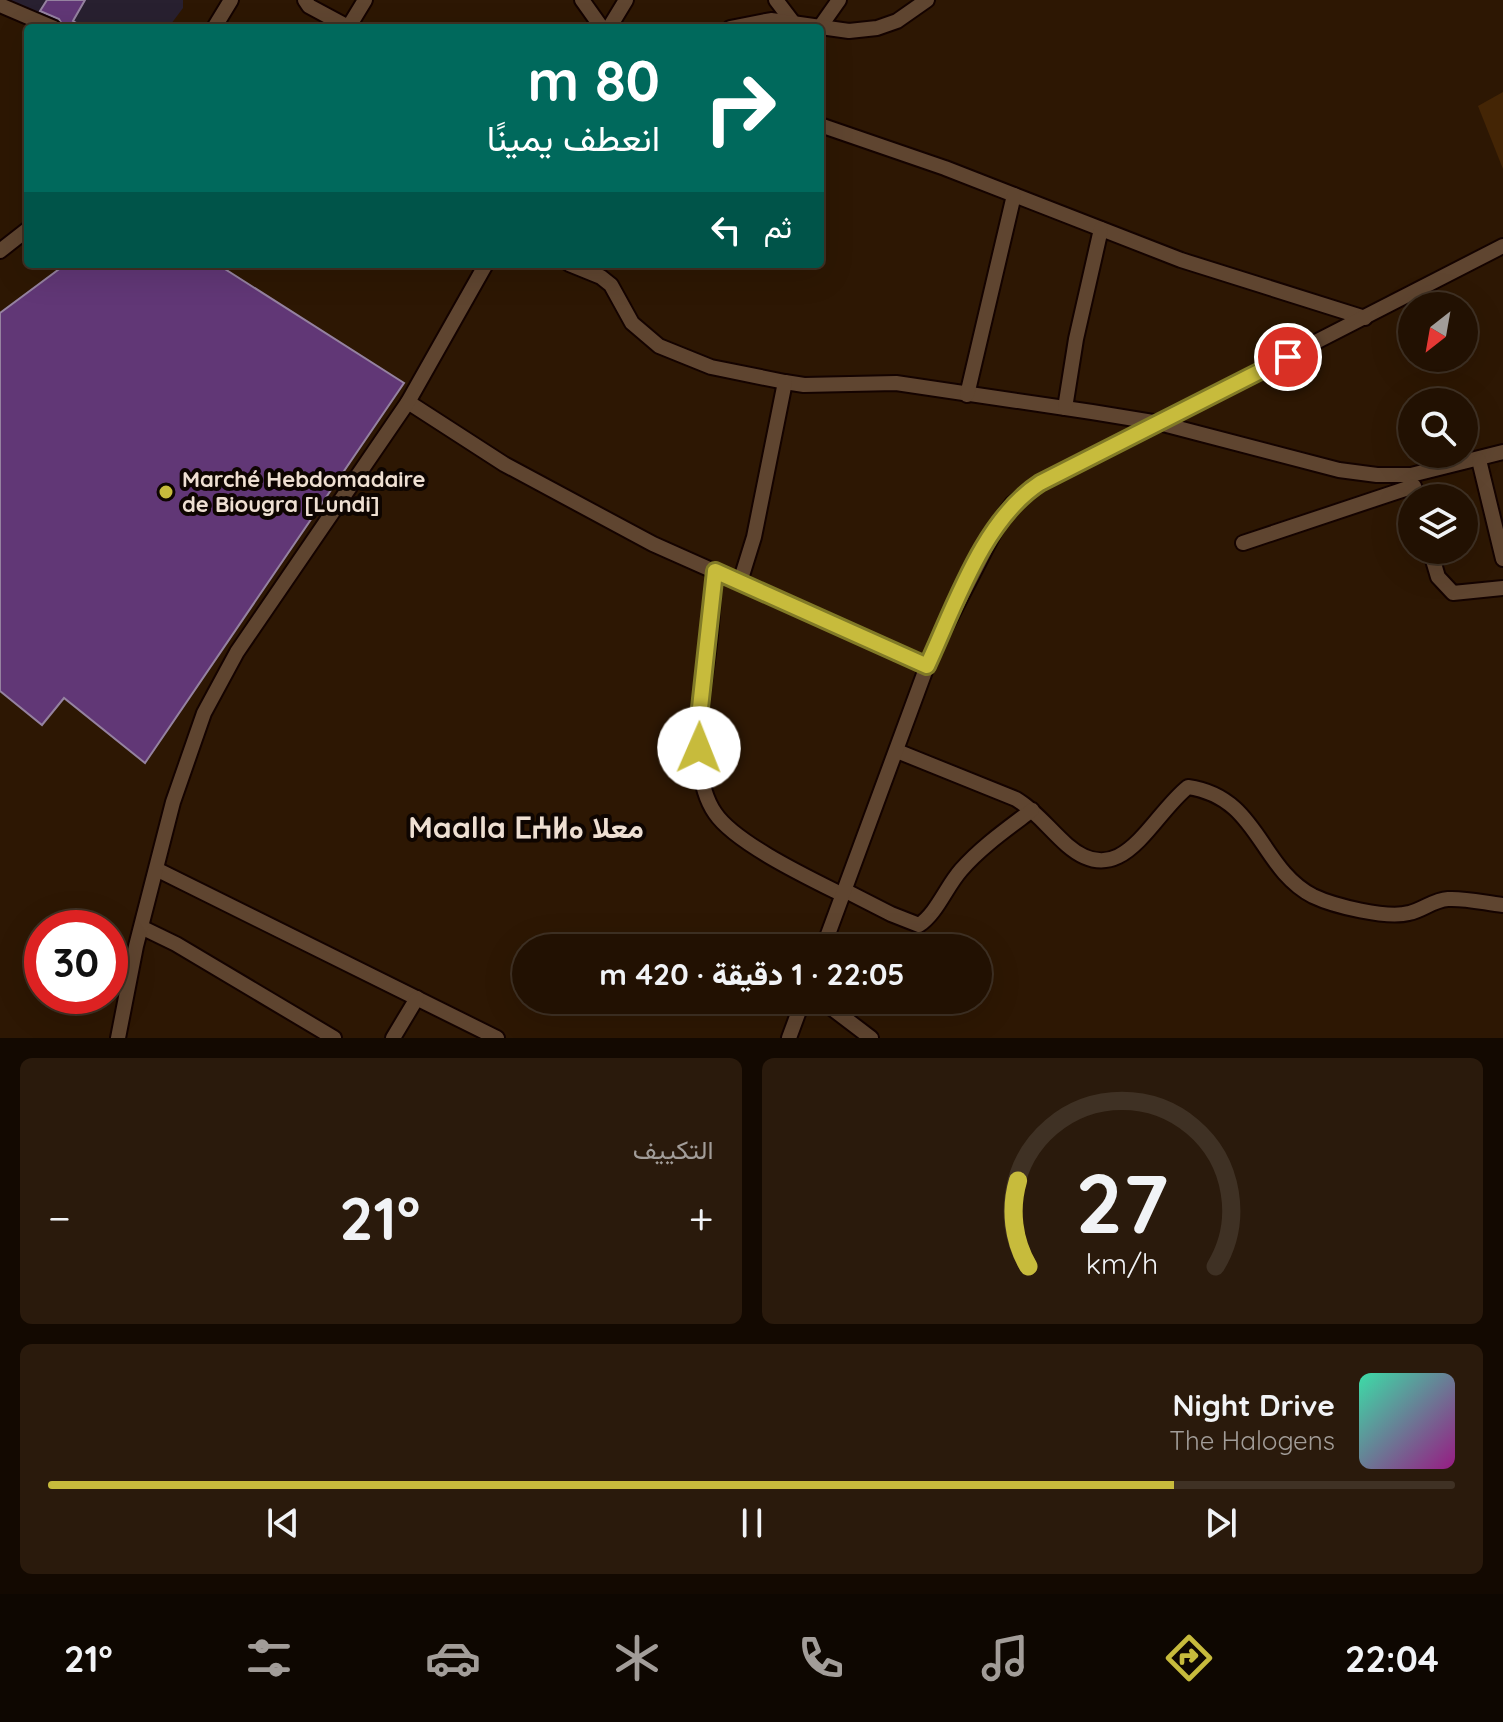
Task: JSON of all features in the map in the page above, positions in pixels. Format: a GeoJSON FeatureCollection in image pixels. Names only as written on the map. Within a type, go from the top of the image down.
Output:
{"type":"FeatureCollection","features":[{"type":"Feature","properties":{"kind":"street"},"geometry":{"type":"LineString","coordinates":[[216,24],[231,0]]}},
{"type":"Feature","properties":{"kind":"street"},"geometry":{"type":"LineString","coordinates":[[305,0],[309,6],[326,6],[344,24]]}},
{"type":"Feature","properties":{"kind":"street"},"geometry":{"type":"LineString","coordinates":[[350,24],[365,0]]}},
{"type":"Feature","properties":{"kind":"street"},"geometry":{"type":"LineString","coordinates":[[582,0],[599,24]]}},
{"type":"Feature","properties":{"kind":"street"},"geometry":{"type":"LineString","coordinates":[[611,24],[626,0]]}},
{"type":"Feature","properties":{"kind":"street"},"geometry":{"type":"LineString","coordinates":[[776,0],[792,21]]}},
{"type":"Feature","properties":{"kind":"street"},"geometry":{"type":"LineString","coordinates":[[822,24],[839,0]]}},
{"type":"Feature","properties":{"kind":"street"},"geometry":{"type":"LineString","coordinates":[[824,28],[849,31],[877,28],[897,21],[927,0]]}},
{"type":"Feature","properties":{"kind":"street"},"geometry":{"type":"LineString","coordinates":[[0,5],[45,24]]}},
{"type":"Feature","properties":{"kind":"street"},"geometry":{"type":"LineString","coordinates":[[750,24],[771,20],[806,24]]}},
{"type":"Feature","properties":{"kind":"street"},"geometry":{"type":"LineString","coordinates":[[824,126],[1181,260],[1365,318]]}},
{"type":"Feature","properties":{"kind":"street"},"geometry":{"type":"LineString","coordinates":[[967,395],[1014,195]]}},
{"type":"Feature","properties":{"kind":"street"},"geometry":{"type":"LineString","coordinates":[[1065,408],[1076,339],[1101,229]]}},
{"type":"Feature","properties":{"kind":"street"},"geometry":{"type":"LineString","coordinates":[[0,251],[24,232]]}},
{"type":"Feature","properties":{"kind":"street"},"geometry":{"type":"LineString","coordinates":[[828,934],[927,666],[989,539],[1012,504],[1040,483],[1503,246]]}},
{"type":"Feature","properties":{"kind":"street"},"geometry":{"type":"LineString","coordinates":[[118,1038],[176,790],[204,713],[237,652],[408,402],[484,268]]}},
{"type":"Feature","properties":{"kind":"street"},"geometry":{"type":"LineString","coordinates":[[580,268],[611,285],[632,323],[659,346],[711,367],[804,385],[896,383],[1159,423],[1405,484]]}},
{"type":"Feature","properties":{"kind":"street"},"geometry":{"type":"LineString","coordinates":[[740,582],[754,537],[785,382]]}},
{"type":"Feature","properties":{"kind":"street"},"geometry":{"type":"LineString","coordinates":[[408,402],[504,464],[653,544],[927,666]]}},
{"type":"Feature","properties":{"kind":"street"},"geometry":{"type":"LineString","coordinates":[[1419,484],[1503,452]]}},
{"type":"Feature","properties":{"kind":"street"},"geometry":{"type":"LineString","coordinates":[[1479,460],[1498,514],[1503,559]]}},
{"type":"Feature","properties":{"kind":"street"},"geometry":{"type":"LineString","coordinates":[[1243,543],[1398,491]]}},
{"type":"Feature","properties":{"kind":"street"},"geometry":{"type":"LineString","coordinates":[[1434,564],[1438,577],[1453,593],[1503,588]]}},
{"type":"Feature","properties":{"kind":"street"},"geometry":{"type":"LineString","coordinates":[[715,571],[700,708],[699,748],[708,801],[715,814],[740,835],[804,875],[919,925],[960,871],[989,842],[1032,810]]}},
{"type":"Feature","properties":{"kind":"street"},"geometry":{"type":"LineString","coordinates":[[897,751],[1016,799],[1079,854],[1094,862],[1104,862],[1139,840],[1188,787],[1196,788],[1240,811],[1290,878],[1306,891],[1330,903],[1405,915],[1446,899],[1503,905]]}},
{"type":"Feature","properties":{"kind":"street"},"geometry":{"type":"LineString","coordinates":[[158,870],[497,1038]]}},
{"type":"Feature","properties":{"kind":"street"},"geometry":{"type":"LineString","coordinates":[[143,928],[176,944],[334,1038]]}},
{"type":"Feature","properties":{"kind":"street"},"geometry":{"type":"LineString","coordinates":[[393,1038],[417,998]]}},
{"type":"Feature","properties":{"kind":"street"},"geometry":{"type":"LineString","coordinates":[[789,1038],[798,1014]]}},
{"type":"Feature","properties":{"kind":"street"},"geometry":{"type":"LineString","coordinates":[[839,1014],[871,1038]]}},
{"type":"Feature","properties":{"kind":"shaded area"},"geometry":{"type":"Polygon","coordinates":[[[0,0],[183,0],[183,8],[171,24],[43,24],[0,0]]]}},
{"type":"Feature","properties":{"kind":"shaded area"},"geometry":{"type":"Polygon","coordinates":[[[1503,92],[1503,169],[1478,106],[1503,92]]]}},
{"type":"Feature","properties":{"kind":"building"},"geometry":{"type":"Polygon","coordinates":[[[47,0],[85,0],[73,21],[78,24],[62,24],[59,19],[40,11],[47,0]]]}},
{"type":"Feature","properties":{"kind":"building","name":"Marché Hebdomadaire de Biougra [Lundi]"},"geometry":{"type":"Polygon","coordinates":[[[61,268],[223,268],[404,383],[145,763],[64,698],[42,725],[0,691],[0,313],[61,268]]]}},
{"type":"Feature","properties":{"kind":"place","name":"Marché Hebdomadaire de Biougra [Lundi]"},"geometry":{"type":"Point","coordinates":[166,492]}},
{"type":"Feature","properties":{"kind":"district","name":"Maalla ⵎⵄⵍⴰ معلا"},"geometry":{"type":"Point","coordinates":[526,828]}},
{"type":"Feature","properties":{"kind":"route"},"geometry":{"type":"LineString","coordinates":[[699,748],[700,708],[715,571],[927,666],[989,539],[1012,504],[1026,492],[1288,357]]}}]}
